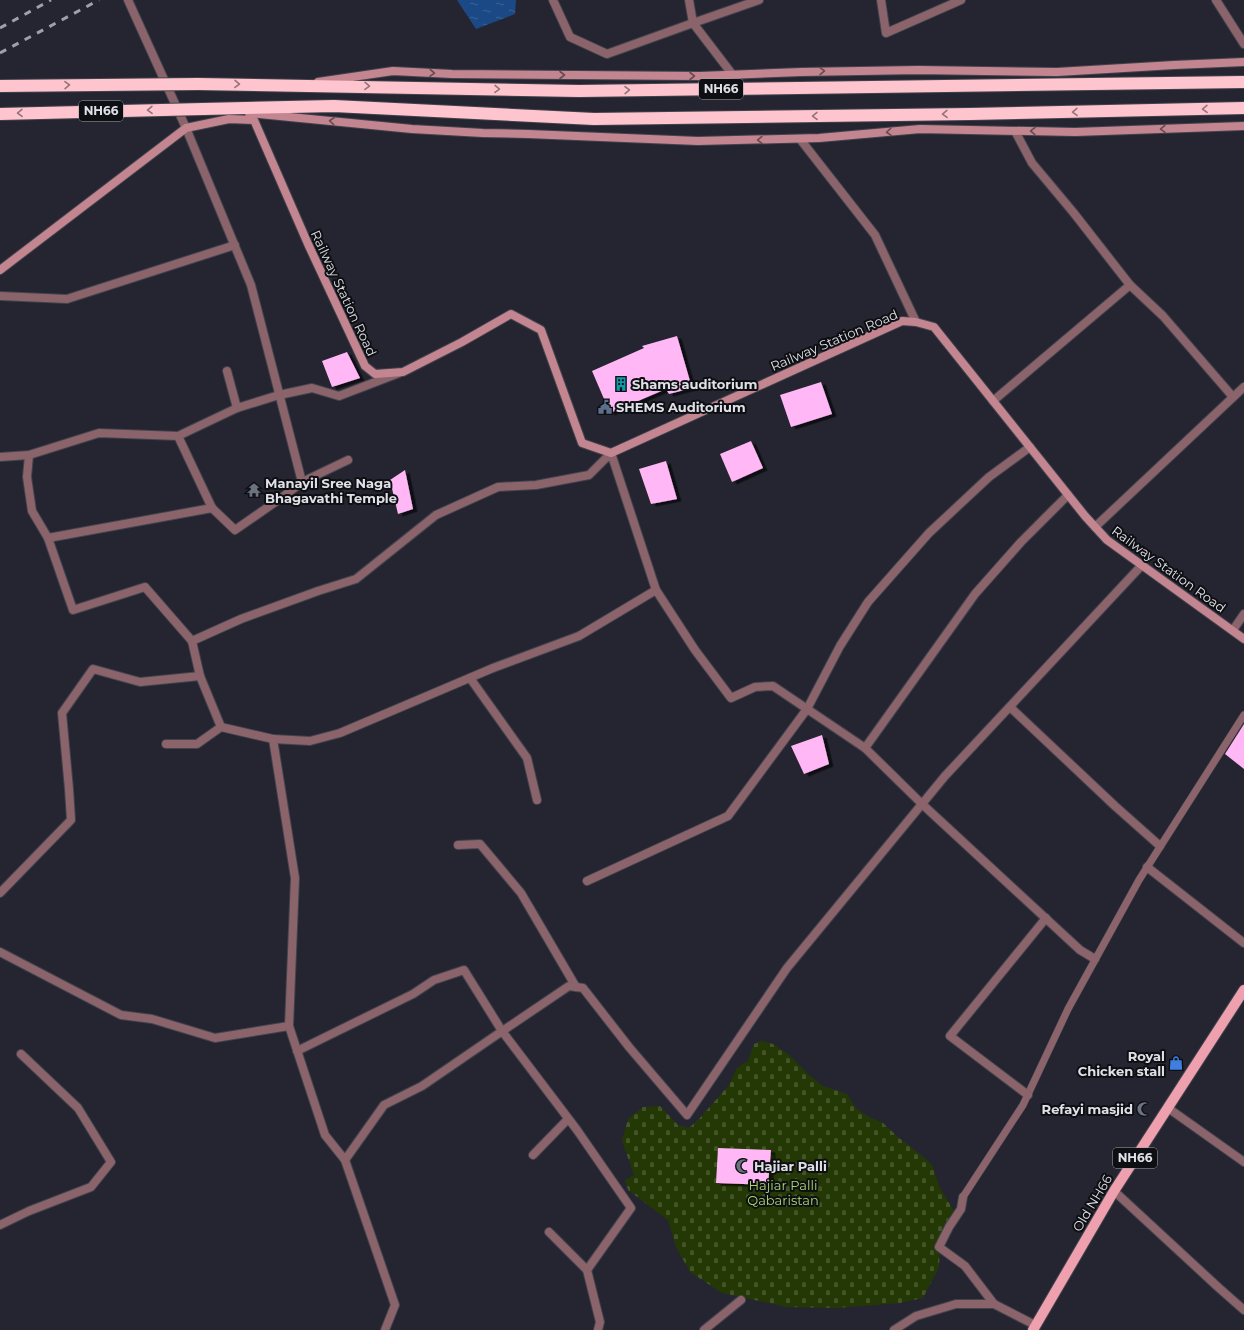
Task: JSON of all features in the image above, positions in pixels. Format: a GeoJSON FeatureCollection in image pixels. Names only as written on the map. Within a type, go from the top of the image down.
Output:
{"type":"FeatureCollection","features":[{"type":"Feature","properties":{"kind":"highway","name":"NH66"},"geometry":{"type":"LineString","coordinates":[[0,86],[298,84],[579,91],[1244,82]]}},
{"type":"Feature","properties":{"kind":"highway","name":"NH66"},"geometry":{"type":"LineString","coordinates":[[0,114],[334,106],[594,119],[970,114],[1244,108]]}},
{"type":"Feature","properties":{"kind":"main road","name":"Old NH66"},"geometry":{"type":"LineString","coordinates":[[1034,1328],[1114,1191],[1244,990]]}},
{"type":"Feature","properties":{"kind":"street"},"geometry":{"type":"LineString","coordinates":[[128,0],[186,128],[251,285],[302,482]]}},
{"type":"Feature","properties":{"kind":"street"},"geometry":{"type":"LineString","coordinates":[[553,0],[570,37],[607,54],[759,0]]}},
{"type":"Feature","properties":{"kind":"street"},"geometry":{"type":"LineString","coordinates":[[689,0],[693,23],[732,74]]}},
{"type":"Feature","properties":{"kind":"street"},"geometry":{"type":"LineString","coordinates":[[881,0],[886,33],[961,0]]}},
{"type":"Feature","properties":{"kind":"street"},"geometry":{"type":"LineString","coordinates":[[1216,0],[1244,44]]}},
{"type":"Feature","properties":{"kind":"street"},"geometry":{"type":"LineString","coordinates":[[298,84],[393,72],[700,76],[801,72],[918,70],[1057,72],[1244,62]]}},
{"type":"Feature","properties":{"kind":"street"},"geometry":{"type":"LineString","coordinates":[[218,109],[412,129],[698,141],[819,138],[920,129],[1075,132],[1244,126]]}},
{"type":"Feature","properties":{"kind":"street","name":"Railway Station Road"},"geometry":{"type":"LineString","coordinates":[[0,270],[186,128],[229,120],[254,120],[308,244],[365,366],[376,374],[404,372],[462,342],[511,314],[540,330],[582,443],[611,453],[902,321],[916,322],[934,328],[1068,495],[1107,540],[1244,639]]}},
{"type":"Feature","properties":{"kind":"street"},"geometry":{"type":"LineString","coordinates":[[1015,131],[1032,163],[1073,212],[1130,285],[1163,316],[1233,397]]}},
{"type":"Feature","properties":{"kind":"street"},"geometry":{"type":"LineString","coordinates":[[800,139],[875,235],[916,322]]}},
{"type":"Feature","properties":{"kind":"street"},"geometry":{"type":"LineString","coordinates":[[0,296],[67,298],[235,245]]}},
{"type":"Feature","properties":{"kind":"street"},"geometry":{"type":"LineString","coordinates":[[993,401],[1130,285]]}},
{"type":"Feature","properties":{"kind":"street"},"geometry":{"type":"LineString","coordinates":[[227,371],[236,408]]}},
{"type":"Feature","properties":{"kind":"street"},"geometry":{"type":"LineString","coordinates":[[0,457],[29,455],[99,433],[178,436],[236,408],[280,395],[312,388],[339,396],[404,372]]}},
{"type":"Feature","properties":{"kind":"street"},"geometry":{"type":"LineString","coordinates":[[1095,527],[1244,387]]}},
{"type":"Feature","properties":{"kind":"street"},"geometry":{"type":"LineString","coordinates":[[178,436],[212,508],[235,530],[302,482],[348,460]]}},
{"type":"Feature","properties":{"kind":"street"},"geometry":{"type":"LineString","coordinates":[[587,881],[728,816],[807,709],[840,646],[868,602],[929,533],[989,477],[1030,447]]}},
{"type":"Feature","properties":{"kind":"street"},"geometry":{"type":"LineString","coordinates":[[192,642],[248,616],[318,590],[356,579],[436,515],[450,508],[498,487],[536,485],[590,474],[611,453],[656,590],[695,650],[731,698],[755,687],[773,686],[865,748],[922,804],[1080,950],[1095,959]]}},
{"type":"Feature","properties":{"kind":"street"},"geometry":{"type":"LineString","coordinates":[[29,455],[27,477],[32,511],[48,538],[72,610],[145,587],[192,642],[200,676],[221,727]]}},
{"type":"Feature","properties":{"kind":"street"},"geometry":{"type":"LineString","coordinates":[[865,748],[975,594],[1021,542],[1068,495]]}},
{"type":"Feature","properties":{"kind":"street"},"geometry":{"type":"LineString","coordinates":[[48,538],[212,508]]}},
{"type":"Feature","properties":{"kind":"street"},"geometry":{"type":"LineString","coordinates":[[345,1160],[384,1105],[422,1086],[569,986],[583,988],[628,1047],[687,1115],[787,968],[945,776],[1142,565]]}},
{"type":"Feature","properties":{"kind":"street"},"geometry":{"type":"LineString","coordinates":[[166,744],[197,744],[221,727],[273,739],[310,741],[340,733],[493,668],[579,636],[656,590]]}},
{"type":"Feature","properties":{"kind":"street"},"geometry":{"type":"LineString","coordinates":[[1233,630],[1244,614]]}},
{"type":"Feature","properties":{"kind":"street"},"geometry":{"type":"LineString","coordinates":[[0,893],[71,820],[62,713],[93,669],[140,682],[200,676]]}},
{"type":"Feature","properties":{"kind":"street"},"geometry":{"type":"LineString","coordinates":[[470,678],[527,758],[537,800]]}},
{"type":"Feature","properties":{"kind":"street"},"geometry":{"type":"LineString","coordinates":[[1010,707],[1115,806],[1160,846]]}},
{"type":"Feature","properties":{"kind":"street"},"geometry":{"type":"LineString","coordinates":[[273,739],[295,878],[289,1026],[325,1135],[345,1160],[395,1305],[385,1330]]}},
{"type":"Feature","properties":{"kind":"street"},"geometry":{"type":"LineString","coordinates":[[458,845],[480,844],[521,893],[576,987]]}},
{"type":"Feature","properties":{"kind":"street"},"geometry":{"type":"LineString","coordinates":[[1147,867],[1244,943]]}},
{"type":"Feature","properties":{"kind":"street"},"geometry":{"type":"LineString","coordinates":[[1028,1095],[950,1036],[1046,918]]}},
{"type":"Feature","properties":{"kind":"street"},"geometry":{"type":"LineString","coordinates":[[0,952],[121,1015],[152,1019],[215,1038],[289,1026]]}},
{"type":"Feature","properties":{"kind":"street"},"geometry":{"type":"LineString","coordinates":[[297,1051],[413,994],[434,980],[464,970],[502,1031],[568,1118],[631,1208],[587,1270]]}},
{"type":"Feature","properties":{"kind":"street"},"geometry":{"type":"LineString","coordinates":[[0,1225],[29,1211],[91,1187],[111,1162],[78,1108],[21,1054]]}},
{"type":"Feature","properties":{"kind":"street"},"geometry":{"type":"LineString","coordinates":[[1168,1108],[1244,1162]]}},
{"type":"Feature","properties":{"kind":"street"},"geometry":{"type":"LineString","coordinates":[[533,1155],[568,1118]]}},
{"type":"Feature","properties":{"kind":"street"},"geometry":{"type":"LineString","coordinates":[[1114,1191],[1244,1310]]}},
{"type":"Feature","properties":{"kind":"street"},"geometry":{"type":"LineString","coordinates":[[963,1197],[961,1209],[949,1227],[940,1248],[965,1266],[994,1304],[1034,1328]]}},
{"type":"Feature","properties":{"kind":"street"},"geometry":{"type":"LineString","coordinates":[[549,1232],[587,1270],[600,1322],[598,1330]]}},
{"type":"Feature","properties":{"kind":"street"},"geometry":{"type":"LineString","coordinates":[[704,1330],[741,1300]]}},
{"type":"Feature","properties":{"kind":"street"},"geometry":{"type":"LineString","coordinates":[[894,1330],[916,1316],[956,1304],[994,1304]]}},
{"type":"Feature","properties":{"kind":"lane"},"geometry":{"type":"LineString","coordinates":[[963,1197],[1023,1105],[1068,1009],[1147,867],[1244,715]]}},
{"type":"Feature","properties":{"kind":"green space","name":"Hajiar Palli Qabaristan"},"geometry":{"type":"Polygon","coordinates":[[[762,1041],[773,1044],[788,1054],[809,1075],[823,1086],[847,1094],[856,1108],[867,1116],[883,1123],[932,1165],[940,1188],[954,1211],[940,1247],[939,1267],[923,1298],[900,1303],[836,1308],[787,1307],[722,1293],[690,1272],[676,1247],[668,1220],[628,1190],[625,1180],[634,1175],[622,1141],[628,1119],[643,1107],[660,1106],[678,1125],[689,1128],[700,1118],[729,1085],[737,1068],[748,1061],[754,1044],[762,1041]]]}},
{"type":"Feature","properties":{"kind":"water"},"geometry":{"type":"Polygon","coordinates":[[[457,0],[516,0],[515,14],[476,29],[457,0]]]}},
{"type":"Feature","properties":{"kind":"building"},"geometry":{"type":"Polygon","coordinates":[[[677,336],[692,388],[669,394],[666,389],[610,413],[592,371],[644,348],[642,346],[677,336]]]}},
{"type":"Feature","properties":{"kind":"building"},"geometry":{"type":"Polygon","coordinates":[[[347,352],[360,378],[332,387],[322,361],[347,352]]]}},
{"type":"Feature","properties":{"kind":"building"},"geometry":{"type":"Polygon","coordinates":[[[821,382],[832,414],[791,427],[780,395],[821,382]]]}},
{"type":"Feature","properties":{"kind":"building"},"geometry":{"type":"Polygon","coordinates":[[[751,441],[763,468],[732,482],[720,454],[751,441]]]}},
{"type":"Feature","properties":{"kind":"building"},"geometry":{"type":"Polygon","coordinates":[[[666,461],[677,499],[651,504],[639,469],[666,461]]]}},
{"type":"Feature","properties":{"kind":"building"},"geometry":{"type":"Polygon","coordinates":[[[405,470],[413,509],[398,514],[390,480],[405,470]]]}},
{"type":"Feature","properties":{"kind":"building"},"geometry":{"type":"Polygon","coordinates":[[[1244,724],[1244,769],[1225,754],[1244,724]]]}},
{"type":"Feature","properties":{"kind":"building"},"geometry":{"type":"Polygon","coordinates":[[[822,735],[829,764],[804,774],[791,746],[822,735]]]}},
{"type":"Feature","properties":{"kind":"building","name":"Hajiar Palli"},"geometry":{"type":"Polygon","coordinates":[[[718,1148],[771,1150],[768,1185],[716,1183],[718,1148]]]}},
{"type":"Feature","properties":{"kind":"railway"},"geometry":{"type":"LineString","coordinates":[[0,28],[51,0]]}},
{"type":"Feature","properties":{"kind":"railway"},"geometry":{"type":"LineString","coordinates":[[0,53],[99,0]]}},
{"type":"Feature","properties":{"kind":"place","name":"Shams auditorium"},"geometry":{"type":"Point","coordinates":[621,384]}},
{"type":"Feature","properties":{"kind":"place","name":"SHEMS Auditorium"},"geometry":{"type":"Point","coordinates":[605,407]}},
{"type":"Feature","properties":{"kind":"place","name":"Manayil Sree Naga Bhagavathi Temple"},"geometry":{"type":"Point","coordinates":[254,490]}},
{"type":"Feature","properties":{"kind":"place","name":"Royal Chicken stall"},"geometry":{"type":"Point","coordinates":[1176,1063]}},
{"type":"Feature","properties":{"kind":"place","name":"Refayi masjid"},"geometry":{"type":"Point","coordinates":[1144,1109]}},
{"type":"Feature","properties":{"kind":"place","name":"Hajiar Palli"},"geometry":{"type":"Point","coordinates":[743,1166]}}]}
